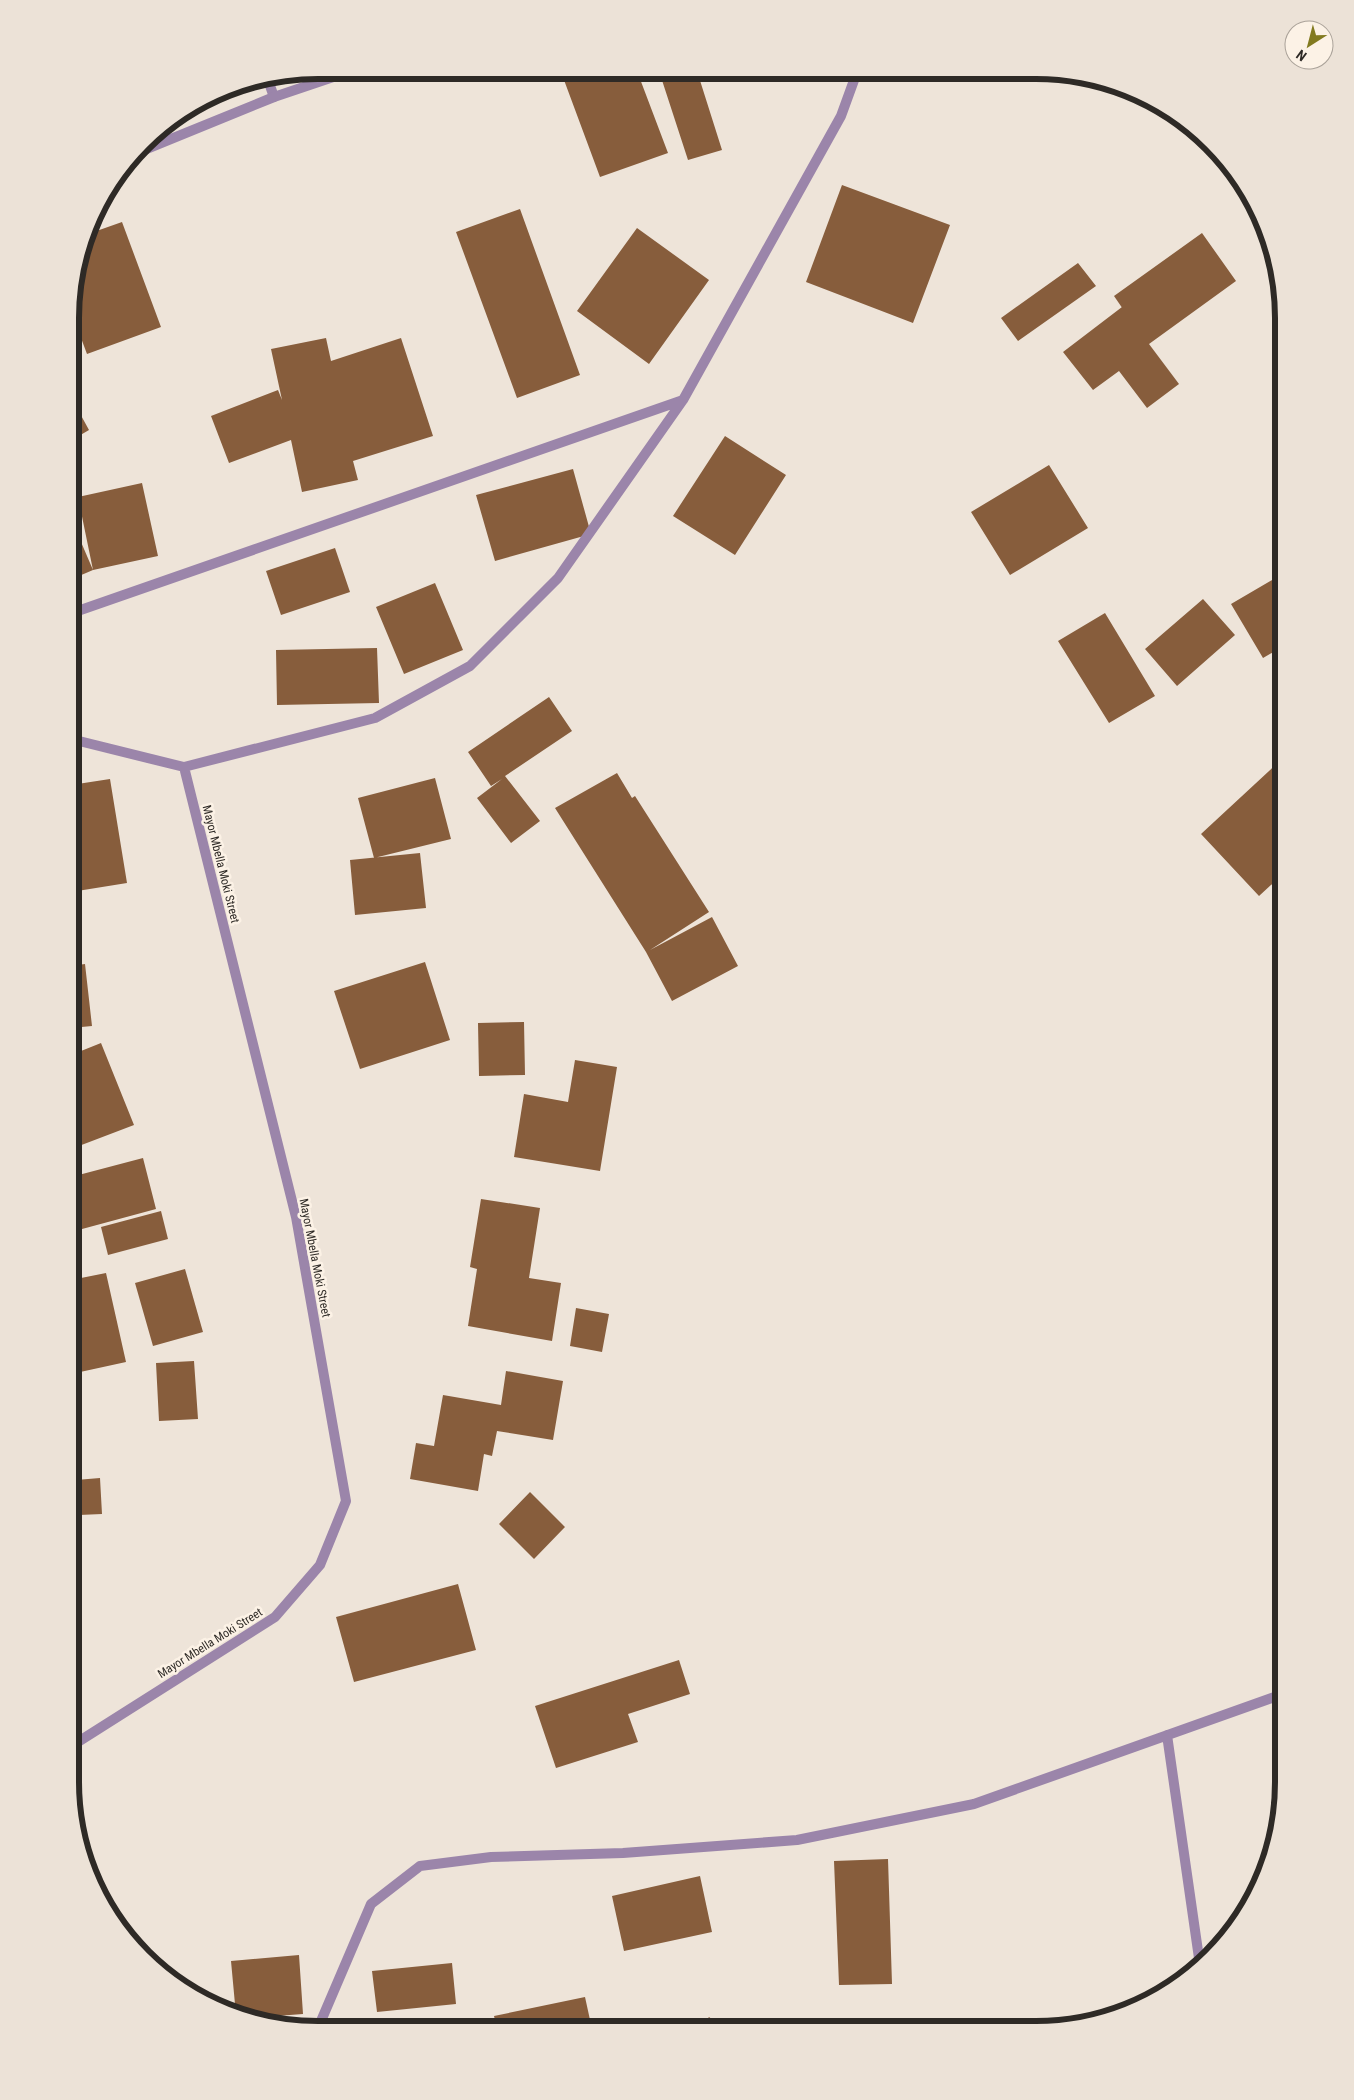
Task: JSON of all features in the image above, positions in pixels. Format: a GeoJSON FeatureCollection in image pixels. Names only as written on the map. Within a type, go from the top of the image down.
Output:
{"type":"FeatureCollection","features":[{"type":"Feature","properties":{"kind":"street"},"geometry":{"type":"LineString","coordinates":[[151,147],[274,97],[327,79]]}},
{"type":"Feature","properties":{"kind":"street"},"geometry":{"type":"LineString","coordinates":[[79,741],[184,767],[374,718],[470,666],[558,578],[683,400],[841,116],[854,79]]}},
{"type":"Feature","properties":{"kind":"street"},"geometry":{"type":"LineString","coordinates":[[269,83],[274,97]]}},
{"type":"Feature","properties":{"kind":"street"},"geometry":{"type":"LineString","coordinates":[[79,611],[683,400]]}},
{"type":"Feature","properties":{"kind":"street","name":"Mayor Mbella Moki Street"},"geometry":{"type":"LineString","coordinates":[[79,1740],[275,1617],[320,1565],[346,1501],[296,1216],[184,767]]}},
{"type":"Feature","properties":{"kind":"street"},"geometry":{"type":"LineString","coordinates":[[321,2021],[371,1904],[420,1866],[491,1857],[623,1853],[797,1840],[974,1804],[1275,1697]]}},
{"type":"Feature","properties":{"kind":"street"},"geometry":{"type":"LineString","coordinates":[[1167,1735],[1199,1957]]}},
{"type":"Feature","properties":{"kind":"building"},"geometry":{"type":"Polygon","coordinates":[[[640,79],[668,153],[600,177],[564,80],[640,79]]]}},
{"type":"Feature","properties":{"kind":"building"},"geometry":{"type":"Polygon","coordinates":[[[662,79],[700,79],[722,150],[688,160],[662,79]]]}},
{"type":"Feature","properties":{"kind":"building"},"geometry":{"type":"Polygon","coordinates":[[[842,185],[950,225],[913,323],[806,282],[842,185]]]}},
{"type":"Feature","properties":{"kind":"building"},"geometry":{"type":"Polygon","coordinates":[[[520,209],[580,375],[517,398],[456,232],[520,209]]]}},
{"type":"Feature","properties":{"kind":"building"},"geometry":{"type":"Polygon","coordinates":[[[122,222],[161,327],[87,354],[79,333],[79,302],[83,271],[95,232],[122,222]]]}},
{"type":"Feature","properties":{"kind":"building"},"geometry":{"type":"Polygon","coordinates":[[[637,228],[709,280],[649,364],[577,311],[637,228]]]}},
{"type":"Feature","properties":{"kind":"building"},"geometry":{"type":"Polygon","coordinates":[[[1202,233],[1236,281],[1149,344],[1179,384],[1147,408],[1119,371],[1093,390],[1063,352],[1122,307],[1114,296],[1202,233]]]}},
{"type":"Feature","properties":{"kind":"building"},"geometry":{"type":"Polygon","coordinates":[[[1078,263],[1096,286],[1018,341],[1001,318],[1078,263]]]}},
{"type":"Feature","properties":{"kind":"building"},"geometry":{"type":"Polygon","coordinates":[[[326,338],[331,361],[401,338],[433,436],[353,461],[358,480],[302,492],[291,440],[229,463],[211,416],[278,390],[282,400],[271,349],[326,338]]]}},
{"type":"Feature","properties":{"kind":"building"},"geometry":{"type":"Polygon","coordinates":[[[79,412],[89,430],[79,436],[79,412]]]}},
{"type":"Feature","properties":{"kind":"building"},"geometry":{"type":"Polygon","coordinates":[[[725,436],[786,475],[735,555],[673,516],[725,436]]]}},
{"type":"Feature","properties":{"kind":"building"},"geometry":{"type":"Polygon","coordinates":[[[1049,465],[1088,528],[1010,575],[971,512],[1049,465]]]}},
{"type":"Feature","properties":{"kind":"building"},"geometry":{"type":"Polygon","coordinates":[[[573,469],[591,534],[495,561],[476,495],[573,469]]]}},
{"type":"Feature","properties":{"kind":"building"},"geometry":{"type":"Polygon","coordinates":[[[142,483],[158,556],[93,570],[79,497],[142,483]]]}},
{"type":"Feature","properties":{"kind":"building"},"geometry":{"type":"Polygon","coordinates":[[[79,537],[93,570],[79,576],[79,537]]]}},
{"type":"Feature","properties":{"kind":"building"},"geometry":{"type":"Polygon","coordinates":[[[335,548],[350,592],[281,615],[266,571],[335,548]]]}},
{"type":"Feature","properties":{"kind":"building"},"geometry":{"type":"Polygon","coordinates":[[[1275,578],[1275,651],[1263,658],[1231,604],[1275,578]]]}},
{"type":"Feature","properties":{"kind":"building"},"geometry":{"type":"Polygon","coordinates":[[[435,583],[463,650],[404,674],[376,607],[435,583]]]}},
{"type":"Feature","properties":{"kind":"building"},"geometry":{"type":"Polygon","coordinates":[[[1203,599],[1235,635],[1177,686],[1145,649],[1203,599]]]}},
{"type":"Feature","properties":{"kind":"building"},"geometry":{"type":"Polygon","coordinates":[[[1105,613],[1155,696],[1109,723],[1058,641],[1105,613]]]}},
{"type":"Feature","properties":{"kind":"building"},"geometry":{"type":"Polygon","coordinates":[[[377,648],[379,703],[277,705],[276,650],[377,648]]]}},
{"type":"Feature","properties":{"kind":"building"},"geometry":{"type":"Polygon","coordinates":[[[549,697],[572,731],[505,776],[540,821],[511,843],[477,798],[502,779],[491,786],[468,752],[549,697]]]}},
{"type":"Feature","properties":{"kind":"building"},"geometry":{"type":"Polygon","coordinates":[[[1275,765],[1275,881],[1259,896],[1201,834],[1275,765]]]}},
{"type":"Feature","properties":{"kind":"building"},"geometry":{"type":"Polygon","coordinates":[[[617,773],[632,798],[635,796],[709,912],[650,950],[712,917],[738,966],[672,1001],[646,952],[555,808],[617,773]]]}},
{"type":"Feature","properties":{"kind":"building"},"geometry":{"type":"Polygon","coordinates":[[[435,778],[451,839],[374,858],[358,798],[435,778]]]}},
{"type":"Feature","properties":{"kind":"building"},"geometry":{"type":"Polygon","coordinates":[[[110,779],[127,883],[79,891],[79,784],[110,779]]]}},
{"type":"Feature","properties":{"kind":"building"},"geometry":{"type":"Polygon","coordinates":[[[420,853],[426,908],[355,915],[350,860],[420,853]]]}},
{"type":"Feature","properties":{"kind":"building"},"geometry":{"type":"Polygon","coordinates":[[[425,962],[450,1040],[360,1069],[334,991],[425,962]]]}},
{"type":"Feature","properties":{"kind":"building"},"geometry":{"type":"Polygon","coordinates":[[[85,964],[92,1026],[79,1027],[79,965],[85,964]]]}},
{"type":"Feature","properties":{"kind":"building"},"geometry":{"type":"Polygon","coordinates":[[[524,1022],[525,1075],[479,1076],[478,1023],[524,1022]]]}},
{"type":"Feature","properties":{"kind":"building"},"geometry":{"type":"Polygon","coordinates":[[[101,1043],[134,1125],[79,1146],[79,1052],[101,1043]]]}},
{"type":"Feature","properties":{"kind":"building"},"geometry":{"type":"Polygon","coordinates":[[[575,1060],[617,1067],[600,1171],[514,1157],[524,1094],[568,1102],[575,1060]]]}},
{"type":"Feature","properties":{"kind":"building"},"geometry":{"type":"Polygon","coordinates":[[[143,1158],[156,1209],[79,1230],[79,1175],[143,1158]]]}},
{"type":"Feature","properties":{"kind":"building"},"geometry":{"type":"Polygon","coordinates":[[[481,1199],[540,1208],[529,1278],[561,1283],[552,1341],[468,1326],[477,1269],[470,1267],[481,1199]]]}},
{"type":"Feature","properties":{"kind":"building"},"geometry":{"type":"Polygon","coordinates":[[[161,1211],[168,1239],[108,1255],[101,1227],[161,1211]]]}},
{"type":"Feature","properties":{"kind":"building"},"geometry":{"type":"Polygon","coordinates":[[[185,1269],[203,1332],[153,1346],[135,1283],[185,1269]]]}},
{"type":"Feature","properties":{"kind":"building"},"geometry":{"type":"Polygon","coordinates":[[[106,1273],[126,1362],[79,1372],[79,1278],[106,1273]]]}},
{"type":"Feature","properties":{"kind":"building"},"geometry":{"type":"Polygon","coordinates":[[[576,1308],[609,1314],[602,1352],[570,1346],[576,1308]]]}},
{"type":"Feature","properties":{"kind":"building"},"geometry":{"type":"Polygon","coordinates":[[[194,1361],[198,1419],[159,1421],[156,1363],[194,1361]]]}},
{"type":"Feature","properties":{"kind":"building"},"geometry":{"type":"Polygon","coordinates":[[[506,1371],[563,1381],[553,1440],[497,1431],[492,1456],[484,1454],[478,1491],[410,1479],[416,1443],[434,1446],[443,1395],[501,1405],[506,1371]]]}},
{"type":"Feature","properties":{"kind":"building"},"geometry":{"type":"Polygon","coordinates":[[[100,1478],[102,1514],[79,1515],[79,1480],[100,1478]]]}},
{"type":"Feature","properties":{"kind":"building"},"geometry":{"type":"Polygon","coordinates":[[[530,1492],[565,1527],[534,1559],[499,1524],[530,1492]]]}},
{"type":"Feature","properties":{"kind":"building"},"geometry":{"type":"Polygon","coordinates":[[[458,1584],[476,1650],[354,1682],[336,1617],[458,1584]]]}},
{"type":"Feature","properties":{"kind":"building"},"geometry":{"type":"Polygon","coordinates":[[[679,1660],[690,1694],[628,1714],[638,1742],[556,1768],[535,1706],[679,1660]]]}},
{"type":"Feature","properties":{"kind":"building"},"geometry":{"type":"Polygon","coordinates":[[[888,1859],[892,1984],[839,1985],[834,1861],[888,1859]]]}},
{"type":"Feature","properties":{"kind":"building"},"geometry":{"type":"Polygon","coordinates":[[[700,1876],[712,1932],[624,1951],[612,1896],[700,1876]]]}},
{"type":"Feature","properties":{"kind":"building"},"geometry":{"type":"Polygon","coordinates":[[[299,1955],[303,2014],[269,2017],[235,2007],[231,1961],[299,1955]]]}},
{"type":"Feature","properties":{"kind":"building"},"geometry":{"type":"Polygon","coordinates":[[[452,1963],[456,2004],[377,2012],[372,1971],[452,1963]]]}},
{"type":"Feature","properties":{"kind":"building"},"geometry":{"type":"Polygon","coordinates":[[[585,1997],[590,2021],[495,2021],[494,2016],[585,1997]]]}},
{"type":"Feature","properties":{"kind":"building"},"geometry":{"type":"Polygon","coordinates":[[[709,2017],[714,2021],[706,2021],[709,2017]]]}}]}
